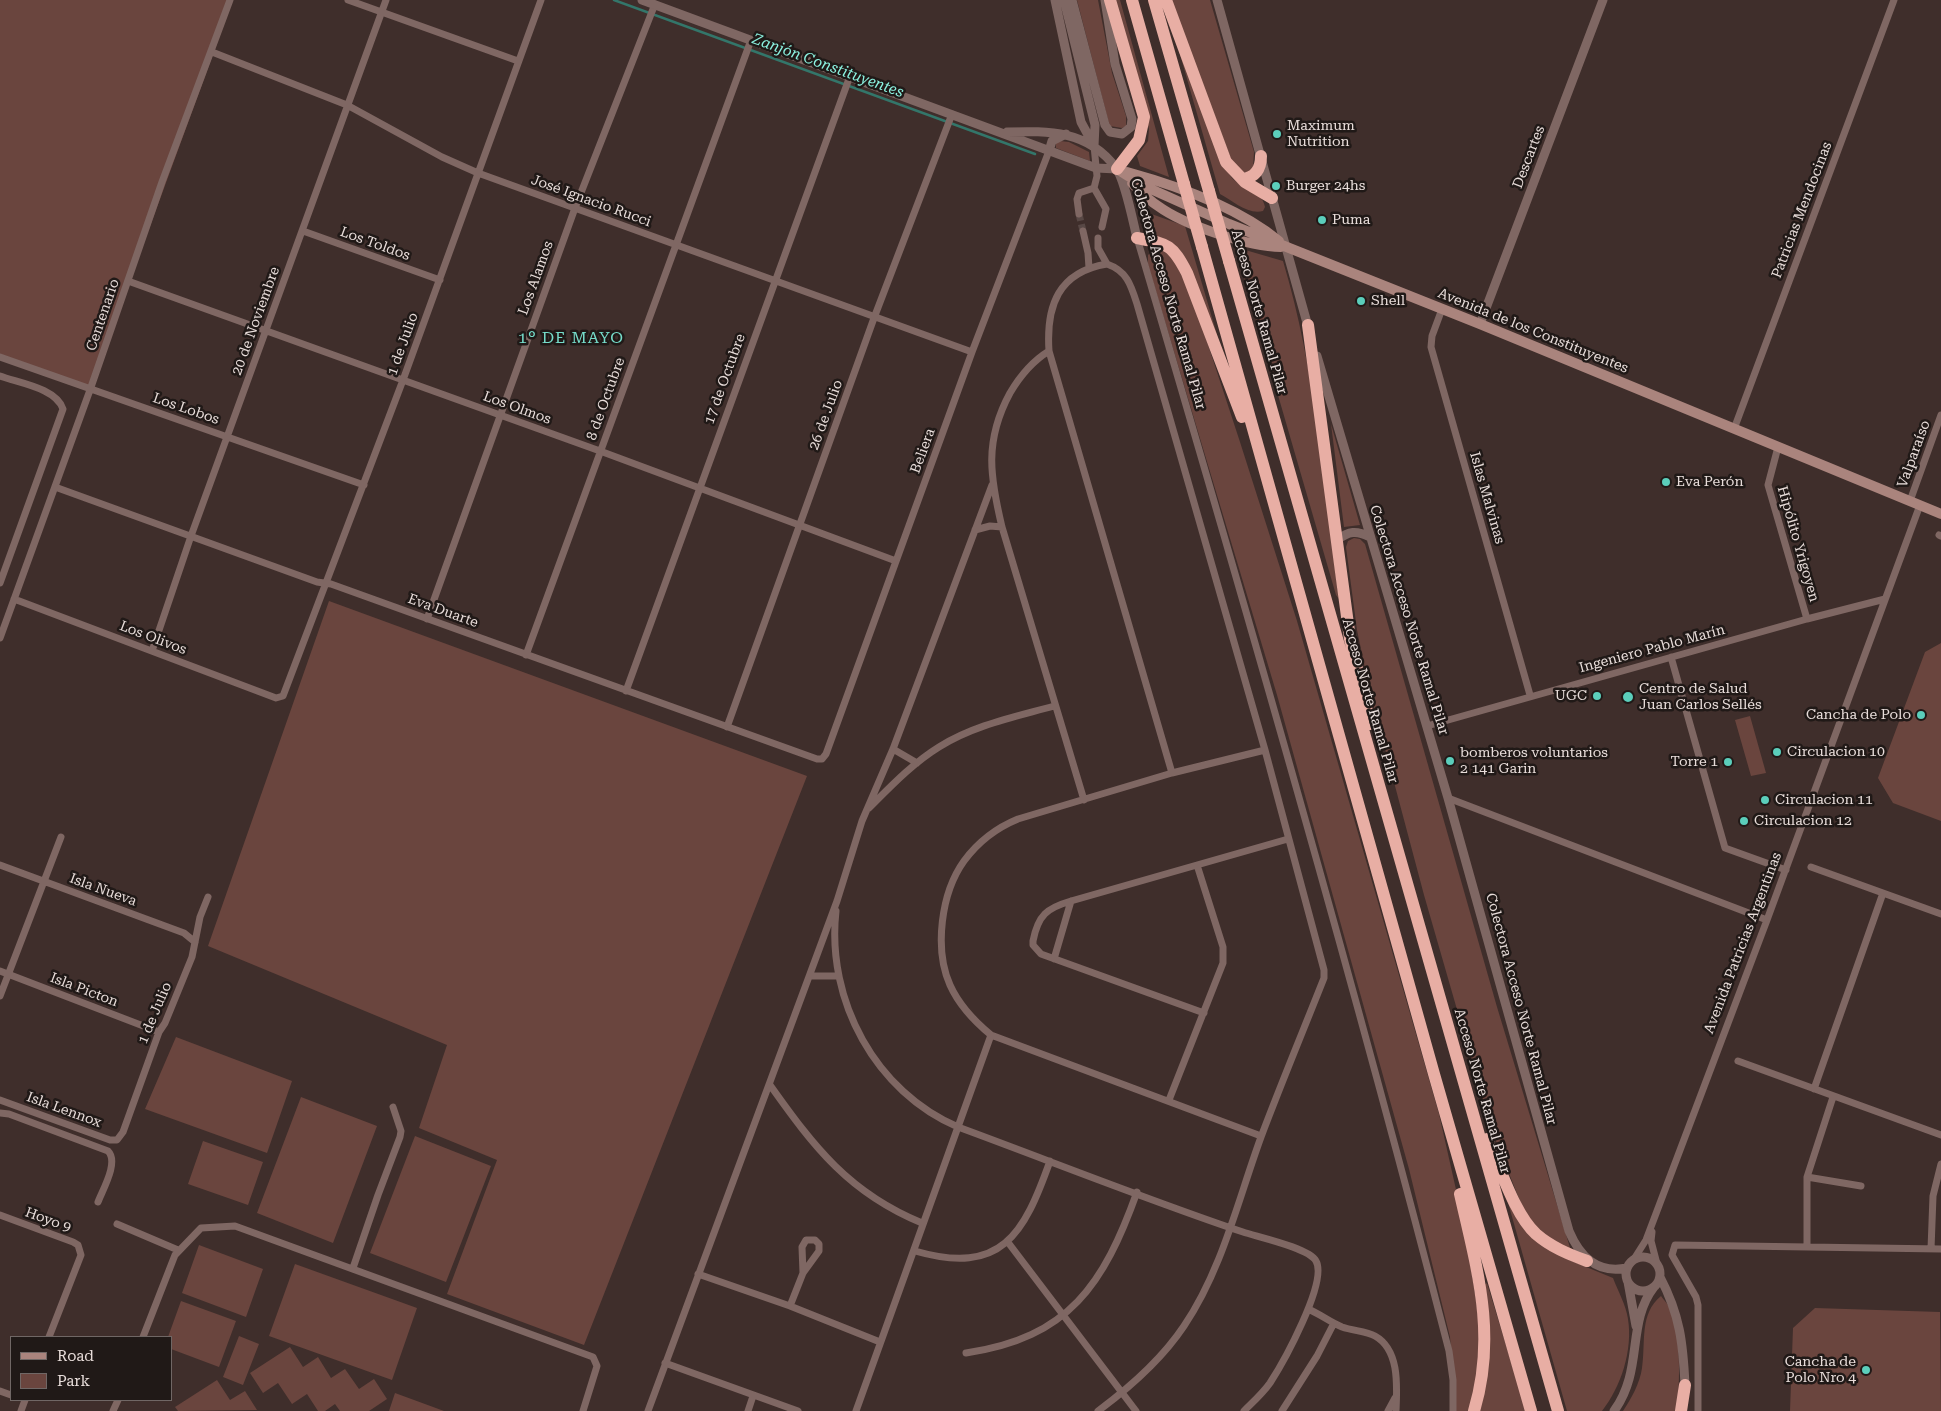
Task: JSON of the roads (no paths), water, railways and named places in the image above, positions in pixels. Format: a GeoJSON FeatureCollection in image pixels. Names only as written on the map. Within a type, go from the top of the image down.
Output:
{"type":"FeatureCollection","features":[{"type":"Feature","properties":{"kind":"highway"},"geometry":{"type":"LineString","coordinates":[[1110,0],[1144,117],[1144,128],[1139,140],[1117,169]]}},
{"type":"Feature","properties":{"kind":"highway"},"geometry":{"type":"LineString","coordinates":[[1132,0],[1434,1074],[1531,1411]]}},
{"type":"Feature","properties":{"kind":"highway","name":"Acceso Norte Ramal Pilar"},"geometry":{"type":"LineString","coordinates":[[1154,0],[1558,1411]]}},
{"type":"Feature","properties":{"kind":"highway"},"geometry":{"type":"LineString","coordinates":[[1166,0],[1226,162],[1242,180],[1272,198]]}},
{"type":"Feature","properties":{"kind":"highway"},"geometry":{"type":"LineString","coordinates":[[1242,180],[1254,175],[1259,170],[1261,156]]}},
{"type":"Feature","properties":{"kind":"highway"},"geometry":{"type":"LineString","coordinates":[[1137,238],[1165,244],[1180,259],[1272,497]]}},
{"type":"Feature","properties":{"kind":"highway"},"geometry":{"type":"LineString","coordinates":[[1308,325],[1350,639],[1421,936]]}},
{"type":"Feature","properties":{"kind":"highway"},"geometry":{"type":"LineString","coordinates":[[1434,1074],[1483,1298],[1486,1341],[1484,1370],[1474,1411]]}},
{"type":"Feature","properties":{"kind":"highway"},"geometry":{"type":"LineString","coordinates":[[1469,1100],[1525,1219],[1535,1232],[1562,1252],[1587,1260]]}},
{"type":"Feature","properties":{"kind":"highway"},"geometry":{"type":"LineString","coordinates":[[1682,1411],[1685,1385]]}},
{"type":"Feature","properties":{"kind":"main road","name":"Avenida de los Constituyentes"},"geometry":{"type":"LineString","coordinates":[[1117,169],[1144,186],[1286,247],[1480,324],[1941,514]]}},
{"type":"Feature","properties":{"kind":"main road"},"geometry":{"type":"LineString","coordinates":[[1117,169],[1159,207],[1177,217],[1249,244],[1286,247]]}},
{"type":"Feature","properties":{"kind":"street","name":"Centenario"},"geometry":{"type":"LineString","coordinates":[[0,638],[90,390],[162,182],[230,0]]}},
{"type":"Feature","properties":{"kind":"street"},"geometry":{"type":"LineString","coordinates":[[348,0],[518,61]]}},
{"type":"Feature","properties":{"kind":"street","name":"20 de Noviembre"},"geometry":{"type":"LineString","coordinates":[[152,651],[191,536],[346,105],[386,0]]}},
{"type":"Feature","properties":{"kind":"street","name":"1 de Julio"},"geometry":{"type":"LineString","coordinates":[[283,696],[403,380],[541,0]]}},
{"type":"Feature","properties":{"kind":"street","name":"Avenida de los Constituyentes"},"geometry":{"type":"LineString","coordinates":[[642,0],[654,7],[951,116],[1002,132],[1048,151],[1096,168],[1117,169]]}},
{"type":"Feature","properties":{"kind":"street"},"geometry":{"type":"LineString","coordinates":[[1055,0],[1081,122],[1094,146]]}},
{"type":"Feature","properties":{"kind":"street"},"geometry":{"type":"LineString","coordinates":[[1064,0],[1095,126],[1094,146],[1097,176],[1094,188],[1106,209],[1102,227]]}},
{"type":"Feature","properties":{"kind":"street"},"geometry":{"type":"LineString","coordinates":[[1072,0],[1105,125],[1110,132],[1122,134],[1131,127],[1132,119],[1115,64],[1105,0]]}},
{"type":"Feature","properties":{"kind":"street","name":"Colectora Acceso Norte Ramal Pilar"},"geometry":{"type":"LineString","coordinates":[[1217,0],[1308,325],[1448,798],[1562,1207],[1575,1245],[1587,1260]]}},
{"type":"Feature","properties":{"kind":"street","name":"Descartes"},"geometry":{"type":"LineString","coordinates":[[1480,324],[1603,0]]}},
{"type":"Feature","properties":{"kind":"street","name":"Patricias Mendocinas"},"geometry":{"type":"LineString","coordinates":[[1734,429],[1894,0]]}},
{"type":"Feature","properties":{"kind":"street","name":"Los Alamos"},"geometry":{"type":"LineString","coordinates":[[427,619],[575,208],[654,7]]}},
{"type":"Feature","properties":{"kind":"street","name":"8 de Octubre"},"geometry":{"type":"LineString","coordinates":[[526,655],[750,42]]}},
{"type":"Feature","properties":{"kind":"street","name":"José Ignacio Rucci"},"geometry":{"type":"LineString","coordinates":[[212,52],[346,105],[442,157],[478,173],[774,282],[972,352]]}},
{"type":"Feature","properties":{"kind":"street","name":"17 de Octubre"},"geometry":{"type":"LineString","coordinates":[[626,691],[849,78]]}},
{"type":"Feature","properties":{"kind":"street","name":"26 de Julio"},"geometry":{"type":"LineString","coordinates":[[727,727],[874,318],[951,116]]}},
{"type":"Feature","properties":{"kind":"street","name":"Avenida de los Constituyentes"},"geometry":{"type":"LineString","coordinates":[[1002,132],[1051,131],[1066,134],[1094,146],[1117,169]]}},
{"type":"Feature","properties":{"kind":"street"},"geometry":{"type":"LineString","coordinates":[[1048,151],[1052,141],[1066,134]]}},
{"type":"Feature","properties":{"kind":"street","name":"Beliera"},"geometry":{"type":"LineString","coordinates":[[822,759],[826,754],[972,352],[1048,151]]}},
{"type":"Feature","properties":{"kind":"street","name":"Colectora Acceso Norte Ramal Pilar"},"geometry":{"type":"LineString","coordinates":[[1117,169],[1276,707],[1397,1146],[1449,1351],[1453,1380],[1453,1411]]}},
{"type":"Feature","properties":{"kind":"street"},"geometry":{"type":"LineString","coordinates":[[1080,214],[1076,199],[1079,193],[1094,188]]}},
{"type":"Feature","properties":{"kind":"street","name":"Los Toldos"},"geometry":{"type":"LineString","coordinates":[[302,231],[440,280]]}},
{"type":"Feature","properties":{"kind":"street"},"geometry":{"type":"LineString","coordinates":[[1083,231],[1089,268]]}},
{"type":"Feature","properties":{"kind":"street"},"geometry":{"type":"LineString","coordinates":[[1098,238],[1098,248],[1107,264],[1125,274],[1130,282],[1137,304],[1264,750],[1324,970],[1324,978],[1261,1136],[1206,1287],[1184,1327],[1146,1369],[1098,1411]]}},
{"type":"Feature","properties":{"kind":"street"},"geometry":{"type":"LineString","coordinates":[[1107,264],[1089,268],[1071,278],[1058,295],[1050,316],[1049,351],[1172,773]]}},
{"type":"Feature","properties":{"kind":"street","name":"Los Olmos"},"geometry":{"type":"LineString","coordinates":[[128,281],[600,451],[896,561]]}},
{"type":"Feature","properties":{"kind":"street","name":"Islas Malvinas"},"geometry":{"type":"LineString","coordinates":[[1442,309],[1431,347],[1530,695]]}},
{"type":"Feature","properties":{"kind":"street"},"geometry":{"type":"LineString","coordinates":[[1049,351],[1026,369],[1002,408],[992,441],[992,485],[1002,527],[1054,706],[1084,800]]}},
{"type":"Feature","properties":{"kind":"street","name":"Los Lobos"},"geometry":{"type":"LineString","coordinates":[[0,358],[364,485]]}},
{"type":"Feature","properties":{"kind":"street"},"geometry":{"type":"LineString","coordinates":[[0,376],[53,395],[61,403],[63,409],[0,583]]}},
{"type":"Feature","properties":{"kind":"street","name":"Valparaíso"},"geometry":{"type":"LineString","coordinates":[[1910,501],[1941,415]]}},
{"type":"Feature","properties":{"kind":"street","name":"Hipólito Yrigoyen"},"geometry":{"type":"LineString","coordinates":[[1778,447],[1768,485],[1807,619]]}},
{"type":"Feature","properties":{"kind":"street"},"geometry":{"type":"LineString","coordinates":[[648,1411],[810,976],[866,812],[893,749],[992,485]]}},
{"type":"Feature","properties":{"kind":"street","name":"Eva Duarte"},"geometry":{"type":"LineString","coordinates":[[55,487],[317,582],[326,583],[817,759],[822,759]]}},
{"type":"Feature","properties":{"kind":"street","name":"Avenida Patricias Argentinas"},"geometry":{"type":"LineString","coordinates":[[1634,1259],[1643,1247],[1768,920],[1920,505]]}},
{"type":"Feature","properties":{"kind":"street"},"geometry":{"type":"LineString","coordinates":[[976,530],[990,526],[1002,527]]}},
{"type":"Feature","properties":{"kind":"street"},"geometry":{"type":"LineString","coordinates":[[1337,540],[1346,533],[1358,531],[1370,537]]}},
{"type":"Feature","properties":{"kind":"street","name":"Los Olivos"},"geometry":{"type":"LineString","coordinates":[[14,599],[276,698],[283,696]]}},
{"type":"Feature","properties":{"kind":"street","name":"Ingeniero Pablo Marín"},"geometry":{"type":"LineString","coordinates":[[1427,726],[1530,695],[1885,599]]}},
{"type":"Feature","properties":{"kind":"street"},"geometry":{"type":"LineString","coordinates":[[1671,657],[1725,848],[1786,870]]}},
{"type":"Feature","properties":{"kind":"street"},"geometry":{"type":"LineString","coordinates":[[866,812],[917,763],[938,747],[965,733],[1054,706]]}},
{"type":"Feature","properties":{"kind":"street"},"geometry":{"type":"LineString","coordinates":[[893,749],[917,763]]}},
{"type":"Feature","properties":{"kind":"street"},"geometry":{"type":"LineString","coordinates":[[1261,1136],[991,1035],[963,1007],[950,985],[944,966],[942,927],[955,876],[976,846],[998,828],[1018,819],[1172,773],[1264,750]]}},
{"type":"Feature","properties":{"kind":"street"},"geometry":{"type":"LineString","coordinates":[[1448,798],[1768,920]]}},
{"type":"Feature","properties":{"kind":"street"},"geometry":{"type":"LineString","coordinates":[[0,996],[62,837]]}},
{"type":"Feature","properties":{"kind":"street"},"geometry":{"type":"LineString","coordinates":[[1204,1013],[1054,959],[1036,949],[1033,945],[1034,935],[1044,914],[1048,909],[1071,901],[1288,839]]}},
{"type":"Feature","properties":{"kind":"street","name":"Isla Nueva"},"geometry":{"type":"LineString","coordinates":[[0,865],[184,933],[195,942]]}},
{"type":"Feature","properties":{"kind":"street"},"geometry":{"type":"LineString","coordinates":[[1169,1100],[1220,974],[1224,954],[1197,865]]}},
{"type":"Feature","properties":{"kind":"street"},"geometry":{"type":"LineString","coordinates":[[1811,867],[1941,914]]}},
{"type":"Feature","properties":{"kind":"street"},"geometry":{"type":"LineString","coordinates":[[1814,1089],[1883,892]]}},
{"type":"Feature","properties":{"kind":"street","name":"1 de Julio"},"geometry":{"type":"LineString","coordinates":[[120,1137],[124,1132],[159,1032],[182,982],[208,897]]}},
{"type":"Feature","properties":{"kind":"street"},"geometry":{"type":"LineString","coordinates":[[837,901],[835,936],[839,976],[859,1035],[880,1068],[920,1106],[937,1118],[1312,1256],[1318,1268],[1308,1309],[1269,1384],[1244,1411]]}},
{"type":"Feature","properties":{"kind":"street"},"geometry":{"type":"LineString","coordinates":[[1054,959],[1071,901]]}},
{"type":"Feature","properties":{"kind":"street","name":"Isla Picton"},"geometry":{"type":"LineString","coordinates":[[0,971],[159,1032]]}},
{"type":"Feature","properties":{"kind":"street"},"geometry":{"type":"LineString","coordinates":[[810,976],[839,976]]}},
{"type":"Feature","properties":{"kind":"street"},"geometry":{"type":"LineString","coordinates":[[856,1411],[991,1035]]}},
{"type":"Feature","properties":{"kind":"street"},"geometry":{"type":"LineString","coordinates":[[1738,1061],[1941,1135]]}},
{"type":"Feature","properties":{"kind":"street"},"geometry":{"type":"LineString","coordinates":[[770,1085],[805,1132],[836,1167],[879,1203],[922,1223]]}},
{"type":"Feature","properties":{"kind":"street"},"geometry":{"type":"LineString","coordinates":[[1807,1246],[1807,1177],[1833,1097]]}},
{"type":"Feature","properties":{"kind":"street","name":"Isla Lennox"},"geometry":{"type":"LineString","coordinates":[[0,1100],[110,1140],[120,1137]]}},
{"type":"Feature","properties":{"kind":"street"},"geometry":{"type":"LineString","coordinates":[[353,1268],[400,1137],[401,1131],[393,1107]]}},
{"type":"Feature","properties":{"kind":"street"},"geometry":{"type":"LineString","coordinates":[[0,1113],[9,1114],[108,1151],[111,1154],[112,1163],[98,1202]]}},
{"type":"Feature","properties":{"kind":"street"},"geometry":{"type":"LineString","coordinates":[[915,1250],[930,1255],[972,1257],[996,1250],[1018,1232],[1028,1216],[1050,1161]]}},
{"type":"Feature","properties":{"kind":"street"},"geometry":{"type":"LineString","coordinates":[[1931,1249],[1933,1196],[1941,1164]]}},
{"type":"Feature","properties":{"kind":"street"},"geometry":{"type":"LineString","coordinates":[[1807,1177],[1862,1186]]}},
{"type":"Feature","properties":{"kind":"street"},"geometry":{"type":"LineString","coordinates":[[966,1352],[984,1350],[1030,1336],[1046,1328],[1063,1314],[1095,1282],[1108,1262],[1123,1233],[1137,1192]]}},
{"type":"Feature","properties":{"kind":"street","name":"Hoyo 9"},"geometry":{"type":"LineString","coordinates":[[0,1216],[78,1245],[80,1254],[49,1336]]}},
{"type":"Feature","properties":{"kind":"street","name":"Avenida Patricias Argentinas"},"geometry":{"type":"LineString","coordinates":[[1653,1221],[1651,1242],[1657,1264]]}},
{"type":"Feature","properties":{"kind":"street"},"geometry":{"type":"LineString","coordinates":[[117,1224],[178,1250]]}},
{"type":"Feature","properties":{"kind":"street"},"geometry":{"type":"LineString","coordinates":[[142,1336],[178,1250],[201,1228],[235,1226],[593,1357],[596,1366],[586,1410]]}},
{"type":"Feature","properties":{"kind":"street"},"geometry":{"type":"LineString","coordinates":[[1008,1241],[1136,1411]]}},
{"type":"Feature","properties":{"kind":"street"},"geometry":{"type":"LineString","coordinates":[[1698,1411],[1698,1305],[1696,1297],[1672,1256],[1672,1247],[1679,1243],[1941,1249]]}},
{"type":"Feature","properties":{"kind":"street"},"geometry":{"type":"LineString","coordinates":[[1637,1331],[1627,1279],[1627,1268],[1634,1259],[1645,1257],[1657,1264],[1660,1278],[1672,1299],[1679,1319],[1683,1340],[1685,1385]]}},
{"type":"Feature","properties":{"kind":"street"},"geometry":{"type":"LineString","coordinates":[[1587,1260],[1611,1270],[1627,1268]]}},
{"type":"Feature","properties":{"kind":"street"},"geometry":{"type":"LineString","coordinates":[[790,1306],[802,1273]]}},
{"type":"Feature","properties":{"kind":"street"},"geometry":{"type":"LineString","coordinates":[[698,1274],[790,1306],[880,1342]]}},
{"type":"Feature","properties":{"kind":"street"},"geometry":{"type":"LineString","coordinates":[[1614,1411],[1627,1389],[1632,1374],[1637,1331],[1646,1300],[1660,1278]]}},
{"type":"Feature","properties":{"kind":"street"},"geometry":{"type":"LineString","coordinates":[[1627,1279],[1633,1288],[1638,1290],[1644,1291],[1654,1287]]}},
{"type":"Feature","properties":{"kind":"street"},"geometry":{"type":"LineString","coordinates":[[1308,1309],[1334,1323],[1374,1335],[1386,1346],[1394,1369],[1396,1411]]}},
{"type":"Feature","properties":{"kind":"street"},"geometry":{"type":"LineString","coordinates":[[1282,1411],[1317,1356],[1334,1323]]}},
{"type":"Feature","properties":{"kind":"street"},"geometry":{"type":"LineString","coordinates":[[666,1363],[798,1411]]}},
{"type":"Feature","properties":{"kind":"street"},"geometry":{"type":"LineString","coordinates":[[748,1411],[753,1396]]}},
{"type":"Feature","properties":{"kind":"street"},"geometry":{"type":"LineString","coordinates":[[1388,1411],[1396,1396]]}},
{"type":"Feature","properties":{"kind":"waterway","name":"Zanjón Constituyentes"},"geometry":{"type":"LineString","coordinates":[[614,0],[1035,154]]}},
{"type":"Feature","properties":{"kind":"tunnel"},"geometry":{"type":"LineString","coordinates":[[1079,214],[1083,231]]}},
{"type":"Feature","properties":{"kind":"place","name":"Maximum Nutrition"},"geometry":{"type":"Point","coordinates":[1277,134]}},
{"type":"Feature","properties":{"kind":"place","name":"Burger 24hs"},"geometry":{"type":"Point","coordinates":[1276,186]}},
{"type":"Feature","properties":{"kind":"place","name":"Puma"},"geometry":{"type":"Point","coordinates":[1322,220]}},
{"type":"Feature","properties":{"kind":"place","name":"Shell"},"geometry":{"type":"Point","coordinates":[1361,301]}},
{"type":"Feature","properties":{"kind":"place","name":"Eva Perón"},"geometry":{"type":"Point","coordinates":[1666,482]}},
{"type":"Feature","properties":{"kind":"place","name":"UGC"},"geometry":{"type":"Point","coordinates":[1597,696]}},
{"type":"Feature","properties":{"kind":"place","name":"Centro de Salud Juan Carlos Sellés"},"geometry":{"type":"Point","coordinates":[1628,697]}},
{"type":"Feature","properties":{"kind":"place","name":"Cancha de Polo"},"geometry":{"type":"Point","coordinates":[1921,715]}},
{"type":"Feature","properties":{"kind":"place","name":"Circulacion 10"},"geometry":{"type":"Point","coordinates":[1777,752]}},
{"type":"Feature","properties":{"kind":"place","name":"bomberos voluntarios 2 141 Garin"},"geometry":{"type":"Point","coordinates":[1450,761]}},
{"type":"Feature","properties":{"kind":"place","name":"Torre 1"},"geometry":{"type":"Point","coordinates":[1728,762]}},
{"type":"Feature","properties":{"kind":"place","name":"Circulacion 11"},"geometry":{"type":"Point","coordinates":[1765,800]}},
{"type":"Feature","properties":{"kind":"place","name":"Circulacion 12"},"geometry":{"type":"Point","coordinates":[1744,821]}},
{"type":"Feature","properties":{"kind":"place","name":"Cancha de Polo Nro 4"},"geometry":{"type":"Point","coordinates":[1866,1370]}},
{"type":"Feature","properties":{"kind":"district","name":"1° DE MAYO"},"geometry":{"type":"Point","coordinates":[571,338]}}]}
